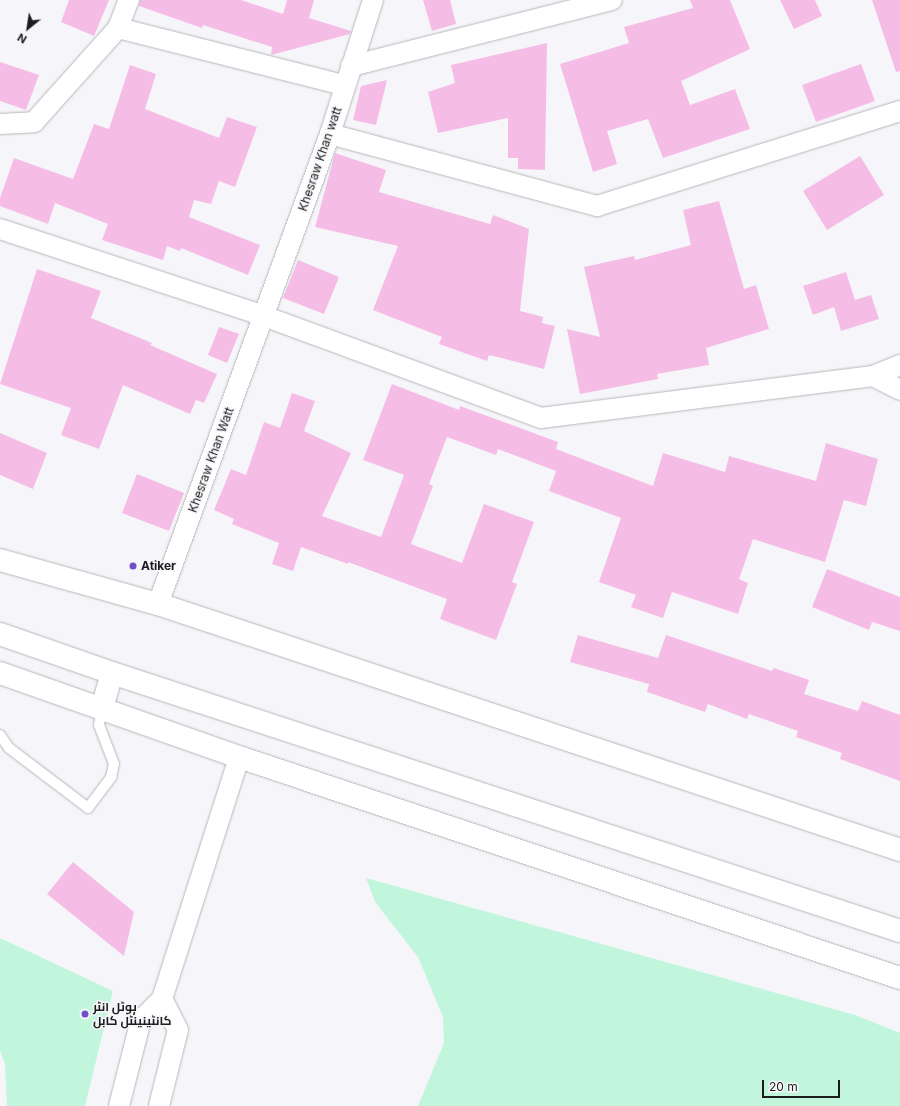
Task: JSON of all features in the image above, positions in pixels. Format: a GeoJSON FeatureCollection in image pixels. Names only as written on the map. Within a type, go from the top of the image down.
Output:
{"type":"FeatureCollection","features":[{"type":"Feature","properties":{"kind":"main road"},"geometry":{"type":"LineString","coordinates":[[0,560],[158,604],[900,850]]}},
{"type":"Feature","properties":{"kind":"main road"},"geometry":{"type":"LineString","coordinates":[[0,634],[112,673],[900,931]]}},
{"type":"Feature","properties":{"kind":"main road"},"geometry":{"type":"LineString","coordinates":[[0,673],[239,757],[900,978]]}},
{"type":"Feature","properties":{"kind":"main road"},"geometry":{"type":"LineString","coordinates":[[102,708],[112,673]]}},
{"type":"Feature","properties":{"kind":"street"},"geometry":{"type":"LineString","coordinates":[[0,123],[34,122],[118,28],[129,0]]}},
{"type":"Feature","properties":{"kind":"street","name":"Khesraw Khan watt"},"geometry":{"type":"LineString","coordinates":[[264,316],[330,134],[344,85],[373,0]]}},
{"type":"Feature","properties":{"kind":"street"},"geometry":{"type":"LineString","coordinates":[[351,66],[612,0]]}},
{"type":"Feature","properties":{"kind":"street"},"geometry":{"type":"LineString","coordinates":[[118,28],[344,85]]}},
{"type":"Feature","properties":{"kind":"street"},"geometry":{"type":"LineString","coordinates":[[330,134],[597,206],[900,111]]}},
{"type":"Feature","properties":{"kind":"street"},"geometry":{"type":"LineString","coordinates":[[0,229],[264,316],[541,418],[873,376],[900,365]]}},
{"type":"Feature","properties":{"kind":"street","name":"Khesraw Khan Watt"},"geometry":{"type":"LineString","coordinates":[[158,604],[264,316]]}},
{"type":"Feature","properties":{"kind":"street"},"geometry":{"type":"LineString","coordinates":[[873,376],[900,390]]}},
{"type":"Feature","properties":{"kind":"street"},"geometry":{"type":"LineString","coordinates":[[119,1106],[141,1020],[162,999],[239,757]]}},
{"type":"Feature","properties":{"kind":"street"},"geometry":{"type":"LineString","coordinates":[[159,1106],[178,1030],[162,999]]}},
{"type":"Feature","properties":{"kind":"lane"},"geometry":{"type":"LineString","coordinates":[[0,735],[9,748],[88,808],[111,777],[114,764],[99,725],[102,708]]}},
{"type":"Feature","properties":{"kind":"green space"},"geometry":{"type":"Polygon","coordinates":[[[366,878],[855,1015],[900,1033],[900,1106],[418,1106],[444,1043],[443,1017],[418,957],[375,902],[366,878]]]}},
{"type":"Feature","properties":{"kind":"green space"},"geometry":{"type":"Polygon","coordinates":[[[0,938],[113,991],[85,1106],[7,1106],[5,1064],[0,1051],[0,938]]]}},
{"type":"Feature","properties":{"kind":"building"},"geometry":{"type":"Polygon","coordinates":[[[69,0],[109,0],[94,36],[61,22],[69,0]]]}},
{"type":"Feature","properties":{"kind":"building"},"geometry":{"type":"Polygon","coordinates":[[[140,0],[241,0],[283,14],[287,0],[314,0],[309,18],[351,31],[350,34],[271,55],[272,47],[203,25],[202,28],[139,6],[140,0]]]}},
{"type":"Feature","properties":{"kind":"building"},"geometry":{"type":"Polygon","coordinates":[[[423,0],[450,0],[456,24],[432,31],[423,0]]]}},
{"type":"Feature","properties":{"kind":"building"},"geometry":{"type":"Polygon","coordinates":[[[690,0],[730,0],[750,49],[681,81],[690,105],[735,89],[750,129],[663,158],[648,119],[607,131],[617,164],[593,172],[560,64],[629,43],[624,27],[693,8],[690,0]]]}},
{"type":"Feature","properties":{"kind":"building"},"geometry":{"type":"Polygon","coordinates":[[[780,0],[815,0],[822,16],[794,29],[780,0]]]}},
{"type":"Feature","properties":{"kind":"building"},"geometry":{"type":"Polygon","coordinates":[[[872,0],[900,0],[900,71],[896,72],[872,0]]]}},
{"type":"Feature","properties":{"kind":"building"},"geometry":{"type":"Polygon","coordinates":[[[547,43],[545,170],[518,169],[518,158],[508,158],[508,118],[438,133],[428,92],[455,83],[451,65],[547,43]]]}},
{"type":"Feature","properties":{"kind":"building"},"geometry":{"type":"Polygon","coordinates":[[[0,62],[39,75],[26,110],[0,101],[0,62]]]}},
{"type":"Feature","properties":{"kind":"building"},"geometry":{"type":"Polygon","coordinates":[[[861,64],[875,101],[816,122],[802,85],[861,64]]]}},
{"type":"Feature","properties":{"kind":"building"},"geometry":{"type":"Polygon","coordinates":[[[130,65],[156,74],[145,109],[219,138],[227,117],[257,127],[235,187],[219,181],[211,204],[194,200],[189,217],[260,245],[248,275],[181,248],[180,251],[167,246],[163,260],[102,240],[108,224],[55,203],[48,224],[0,206],[0,198],[14,158],[73,179],[94,124],[109,129],[130,65]]]}},
{"type":"Feature","properties":{"kind":"building"},"geometry":{"type":"Polygon","coordinates":[[[387,80],[376,125],[353,120],[361,86],[387,80]]]}},
{"type":"Feature","properties":{"kind":"building"},"geometry":{"type":"Polygon","coordinates":[[[335,153],[386,170],[379,192],[490,224],[493,215],[529,229],[520,311],[543,317],[542,323],[555,326],[544,369],[489,355],[487,361],[439,344],[442,337],[373,310],[398,246],[315,227],[335,153]]]}},
{"type":"Feature","properties":{"kind":"building"},"geometry":{"type":"Polygon","coordinates":[[[860,156],[884,195],[827,230],[803,191],[860,156]]]}},
{"type":"Feature","properties":{"kind":"building"},"geometry":{"type":"Polygon","coordinates":[[[719,201],[744,289],[756,285],[769,329],[706,348],[709,365],[657,374],[658,379],[580,394],[567,329],[600,337],[584,267],[634,256],[635,260],[691,245],[683,210],[719,201]]]}},
{"type":"Feature","properties":{"kind":"building"},"geometry":{"type":"Polygon","coordinates":[[[298,260],[339,277],[324,314],[283,298],[298,260]]]}},
{"type":"Feature","properties":{"kind":"building"},"geometry":{"type":"Polygon","coordinates":[[[37,269],[101,291],[91,318],[152,343],[150,345],[217,374],[204,403],[196,400],[190,414],[123,385],[99,449],[61,435],[71,408],[0,384],[37,269]]]}},
{"type":"Feature","properties":{"kind":"building"},"geometry":{"type":"Polygon","coordinates":[[[846,272],[855,300],[871,295],[879,319],[841,331],[834,307],[813,315],[803,286],[846,272]]]}},
{"type":"Feature","properties":{"kind":"building"},"geometry":{"type":"Polygon","coordinates":[[[219,327],[239,334],[227,363],[208,355],[219,327]]]}},
{"type":"Feature","properties":{"kind":"building"},"geometry":{"type":"Polygon","coordinates":[[[392,384],[459,410],[460,406],[558,442],[556,449],[653,486],[663,453],[725,472],[729,456],[816,481],[826,443],[878,459],[866,506],[844,500],[825,562],[753,539],[739,579],[748,583],[738,614],[672,592],[663,618],[631,607],[636,595],[599,582],[621,518],[549,491],[556,471],[498,449],[496,455],[447,437],[429,484],[433,486],[411,544],[462,563],[484,504],[534,522],[512,582],[517,584],[496,640],[440,619],[447,599],[348,562],[348,564],[301,547],[293,571],[272,564],[279,543],[232,524],[234,519],[214,510],[231,469],[246,475],[264,422],[280,428],[292,393],[315,401],[304,431],[351,453],[322,516],[381,537],[404,475],[363,460],[392,384]]]}},
{"type":"Feature","properties":{"kind":"building"},"geometry":{"type":"Polygon","coordinates":[[[0,433],[47,453],[33,489],[0,475],[0,433]]]}},
{"type":"Feature","properties":{"kind":"building"},"geometry":{"type":"Polygon","coordinates":[[[137,474],[184,493],[169,531],[122,513],[137,474]]]}},
{"type":"Feature","properties":{"kind":"building"},"geometry":{"type":"Polygon","coordinates":[[[827,569],[900,597],[900,631],[872,622],[869,630],[812,607],[827,569]]]}},
{"type":"Feature","properties":{"kind":"building"},"geometry":{"type":"Polygon","coordinates":[[[578,635],[658,658],[666,635],[772,671],[774,668],[809,680],[804,694],[858,711],[862,701],[900,715],[900,781],[840,759],[842,753],[796,737],[798,731],[749,714],[747,719],[708,704],[705,712],[647,692],[649,684],[570,662],[578,635]]]}},
{"type":"Feature","properties":{"kind":"building"},"geometry":{"type":"Polygon","coordinates":[[[73,862],[134,912],[124,956],[47,894],[73,862]]]}},
{"type":"Feature","properties":{"kind":"place","name":"Atiker"},"geometry":{"type":"Point","coordinates":[133,566]}},
{"type":"Feature","properties":{"kind":"place","name":"ہوٹل انٹر کانٹینینٹل کابل"},"geometry":{"type":"Point","coordinates":[85,1014]}}]}
